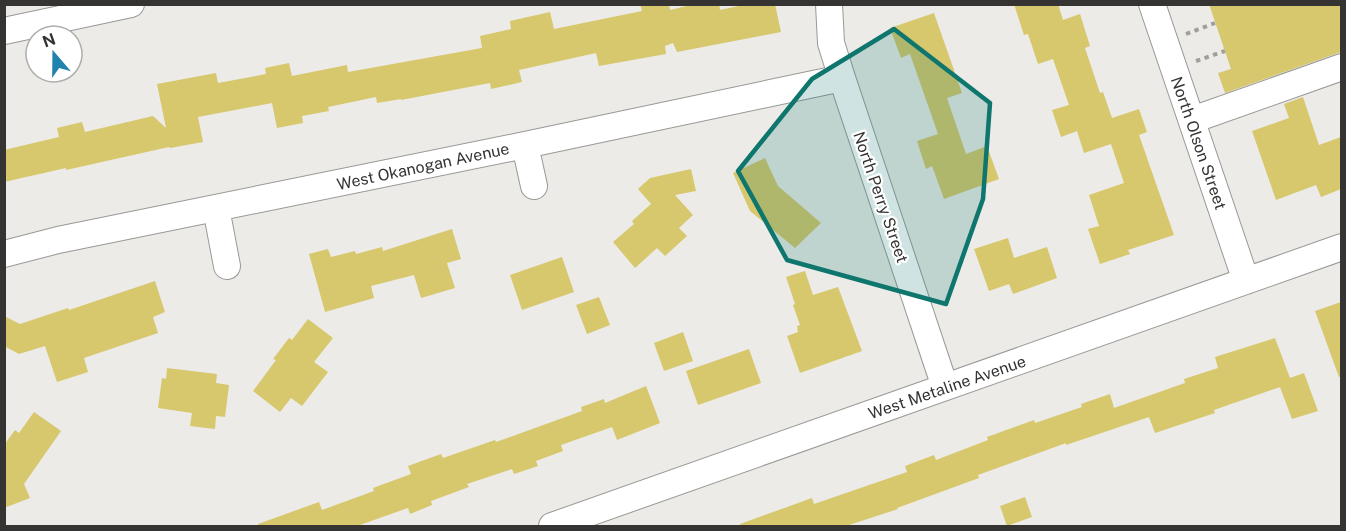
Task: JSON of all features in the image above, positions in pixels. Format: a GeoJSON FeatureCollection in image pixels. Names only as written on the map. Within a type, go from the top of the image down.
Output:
{"type":"FeatureCollection","features":[{"type":"Feature","properties":{"kind":"street"},"geometry":{"type":"LineString","coordinates":[[4,31],[132,4]]}},
{"type":"Feature","properties":{"kind":"street","name":"North Perry Street"},"geometry":{"type":"LineString","coordinates":[[829,4],[831,43],[945,387]]}},
{"type":"Feature","properties":{"kind":"street","name":"North Olson Street"},"geometry":{"type":"LineString","coordinates":[[1152,4],[1246,281]]}},
{"type":"Feature","properties":{"kind":"street"},"geometry":{"type":"LineString","coordinates":[[1192,120],[1341,67]]}},
{"type":"Feature","properties":{"kind":"street","name":"West Okanogan Avenue"},"geometry":{"type":"LineString","coordinates":[[4,254],[58,240],[842,78]]}},
{"type":"Feature","properties":{"kind":"street"},"geometry":{"type":"LineString","coordinates":[[525,145],[534,186]]}},
{"type":"Feature","properties":{"kind":"street"},"geometry":{"type":"LineString","coordinates":[[216,208],[227,266]]}},
{"type":"Feature","properties":{"kind":"street","name":"West Metaline Avenue"},"geometry":{"type":"LineString","coordinates":[[552,526],[1341,247]]}},
{"type":"Feature","properties":{"kind":"path"},"geometry":{"type":"LineString","coordinates":[[1186,34],[1215,23]]}},
{"type":"Feature","properties":{"kind":"path"},"geometry":{"type":"LineString","coordinates":[[1195,62],[1225,51]]}},
{"type":"Feature","properties":{"kind":"highlighted area"},"geometry":{"type":"Polygon","coordinates":[[[894,29],[990,103],[983,199],[946,304],[787,260],[738,171],[812,79],[894,29]]]}},
{"type":"Feature","properties":{"kind":"building"},"geometry":{"type":"Polygon","coordinates":[[[640,4],[669,4],[670,10],[695,4],[719,4],[720,10],[748,4],[775,4],[781,32],[677,52],[673,43],[665,46],[666,54],[599,66],[596,53],[519,70],[522,82],[491,89],[490,83],[377,103],[376,97],[328,107],[329,111],[302,116],[303,123],[277,128],[272,103],[198,117],[203,142],[4,182],[4,150],[59,137],[57,128],[82,122],[85,132],[153,116],[166,128],[157,84],[216,73],[218,83],[266,74],[265,68],[289,63],[292,76],[347,65],[348,72],[482,48],[480,36],[511,29],[510,21],[550,12],[554,29],[642,11],[640,4]]]}},
{"type":"Feature","properties":{"kind":"building"},"geometry":{"type":"Polygon","coordinates":[[[1014,4],[1058,4],[1063,20],[1080,14],[1090,46],[1085,48],[1100,93],[1103,92],[1112,118],[1139,109],[1147,132],[1139,135],[1174,235],[1128,250],[1130,254],[1100,264],[1088,229],[1099,226],[1089,195],[1124,183],[1111,144],[1084,153],[1077,131],[1061,137],[1052,110],[1069,105],[1053,59],[1038,64],[1028,34],[1024,35],[1014,4]]]}},
{"type":"Feature","properties":{"kind":"building"},"geometry":{"type":"Polygon","coordinates":[[[1209,4],[1341,4],[1341,52],[1225,93],[1218,73],[1231,69],[1209,4]]]}},
{"type":"Feature","properties":{"kind":"building"},"geometry":{"type":"Polygon","coordinates":[[[934,13],[962,93],[947,98],[966,154],[987,146],[999,179],[944,199],[932,166],[926,169],[917,141],[938,134],[910,54],[901,58],[890,28],[934,13]]]}},
{"type":"Feature","properties":{"kind":"building"},"geometry":{"type":"Polygon","coordinates":[[[1303,97],[1319,145],[1341,137],[1341,189],[1321,197],[1316,185],[1276,200],[1252,131],[1289,118],[1284,104],[1303,97]]]}},
{"type":"Feature","properties":{"kind":"building"},"geometry":{"type":"Polygon","coordinates":[[[765,158],[778,186],[821,223],[795,248],[750,211],[733,173],[765,158]]]}},
{"type":"Feature","properties":{"kind":"building"},"geometry":{"type":"Polygon","coordinates":[[[691,169],[696,191],[675,195],[693,215],[679,228],[687,236],[665,256],[657,248],[635,268],[613,242],[634,224],[632,221],[651,204],[638,189],[650,178],[691,169]]]}},
{"type":"Feature","properties":{"kind":"building"},"geometry":{"type":"Polygon","coordinates":[[[452,229],[461,259],[447,263],[455,288],[421,298],[414,275],[371,286],[374,298],[325,312],[309,254],[328,249],[331,257],[355,251],[356,254],[382,247],[383,251],[452,229]]]}},
{"type":"Feature","properties":{"kind":"building"},"geometry":{"type":"Polygon","coordinates":[[[1008,238],[1014,258],[1047,247],[1057,278],[1013,294],[1009,284],[989,291],[974,249],[1008,238]]]}},
{"type":"Feature","properties":{"kind":"building"},"geometry":{"type":"Polygon","coordinates":[[[562,257],[574,292],[522,310],[510,275],[562,257]]]}},
{"type":"Feature","properties":{"kind":"building"},"geometry":{"type":"Polygon","coordinates":[[[805,271],[813,295],[838,287],[862,351],[800,373],[787,336],[798,332],[797,326],[800,325],[786,277],[805,271]]]}},
{"type":"Feature","properties":{"kind":"building"},"geometry":{"type":"Polygon","coordinates":[[[155,281],[165,312],[153,317],[158,333],[84,358],[88,372],[57,382],[45,346],[19,354],[4,346],[4,316],[20,324],[155,281]]]}},
{"type":"Feature","properties":{"kind":"building"},"geometry":{"type":"Polygon","coordinates":[[[599,297],[610,325],[587,334],[576,305],[599,297]]]}},
{"type":"Feature","properties":{"kind":"building"},"geometry":{"type":"Polygon","coordinates":[[[1341,302],[1341,377],[1339,377],[1315,311],[1341,302]]]}},
{"type":"Feature","properties":{"kind":"building"},"geometry":{"type":"Polygon","coordinates":[[[308,319],[333,338],[314,362],[328,372],[302,406],[291,398],[280,412],[253,391],[289,338],[292,340],[308,319]]]}},
{"type":"Feature","properties":{"kind":"building"},"geometry":{"type":"Polygon","coordinates":[[[683,332],[693,361],[664,371],[654,343],[683,332]]]}},
{"type":"Feature","properties":{"kind":"building"},"geometry":{"type":"Polygon","coordinates":[[[1275,338],[1290,378],[1304,373],[1318,411],[1292,419],[1280,387],[1214,410],[1215,413],[1155,433],[1149,417],[1066,445],[1066,443],[978,475],[979,478],[898,509],[846,526],[741,526],[740,524],[812,498],[814,504],[907,472],[905,466],[934,455],[936,460],[988,440],[987,437],[1034,420],[1035,423],[1082,407],[1081,404],[1110,394],[1114,408],[1185,383],[1184,379],[1218,368],[1215,357],[1275,338]]]}},
{"type":"Feature","properties":{"kind":"building"},"geometry":{"type":"Polygon","coordinates":[[[749,349],[761,383],[698,405],[686,371],[749,349]]]}},
{"type":"Feature","properties":{"kind":"building"},"geometry":{"type":"Polygon","coordinates":[[[167,368],[217,374],[216,383],[229,385],[225,417],[216,416],[215,429],[190,426],[192,413],[158,408],[162,378],[166,379],[167,368]]]}},
{"type":"Feature","properties":{"kind":"building"},"geometry":{"type":"Polygon","coordinates":[[[646,386],[660,423],[617,440],[612,427],[561,445],[563,451],[536,461],[538,466],[514,474],[512,469],[467,484],[469,487],[431,501],[432,505],[410,514],[408,508],[357,526],[258,526],[258,524],[319,502],[322,510],[374,491],[373,488],[411,474],[408,466],[441,454],[443,458],[495,440],[496,442],[582,411],[581,407],[604,399],[605,403],[646,386]]]}},
{"type":"Feature","properties":{"kind":"building"},"geometry":{"type":"Polygon","coordinates":[[[34,412],[61,431],[24,484],[30,498],[4,508],[4,445],[15,430],[19,433],[34,412]]]}},
{"type":"Feature","properties":{"kind":"building"},"geometry":{"type":"Polygon","coordinates":[[[1025,497],[1032,517],[1007,526],[1000,506],[1025,497]]]}}]}
